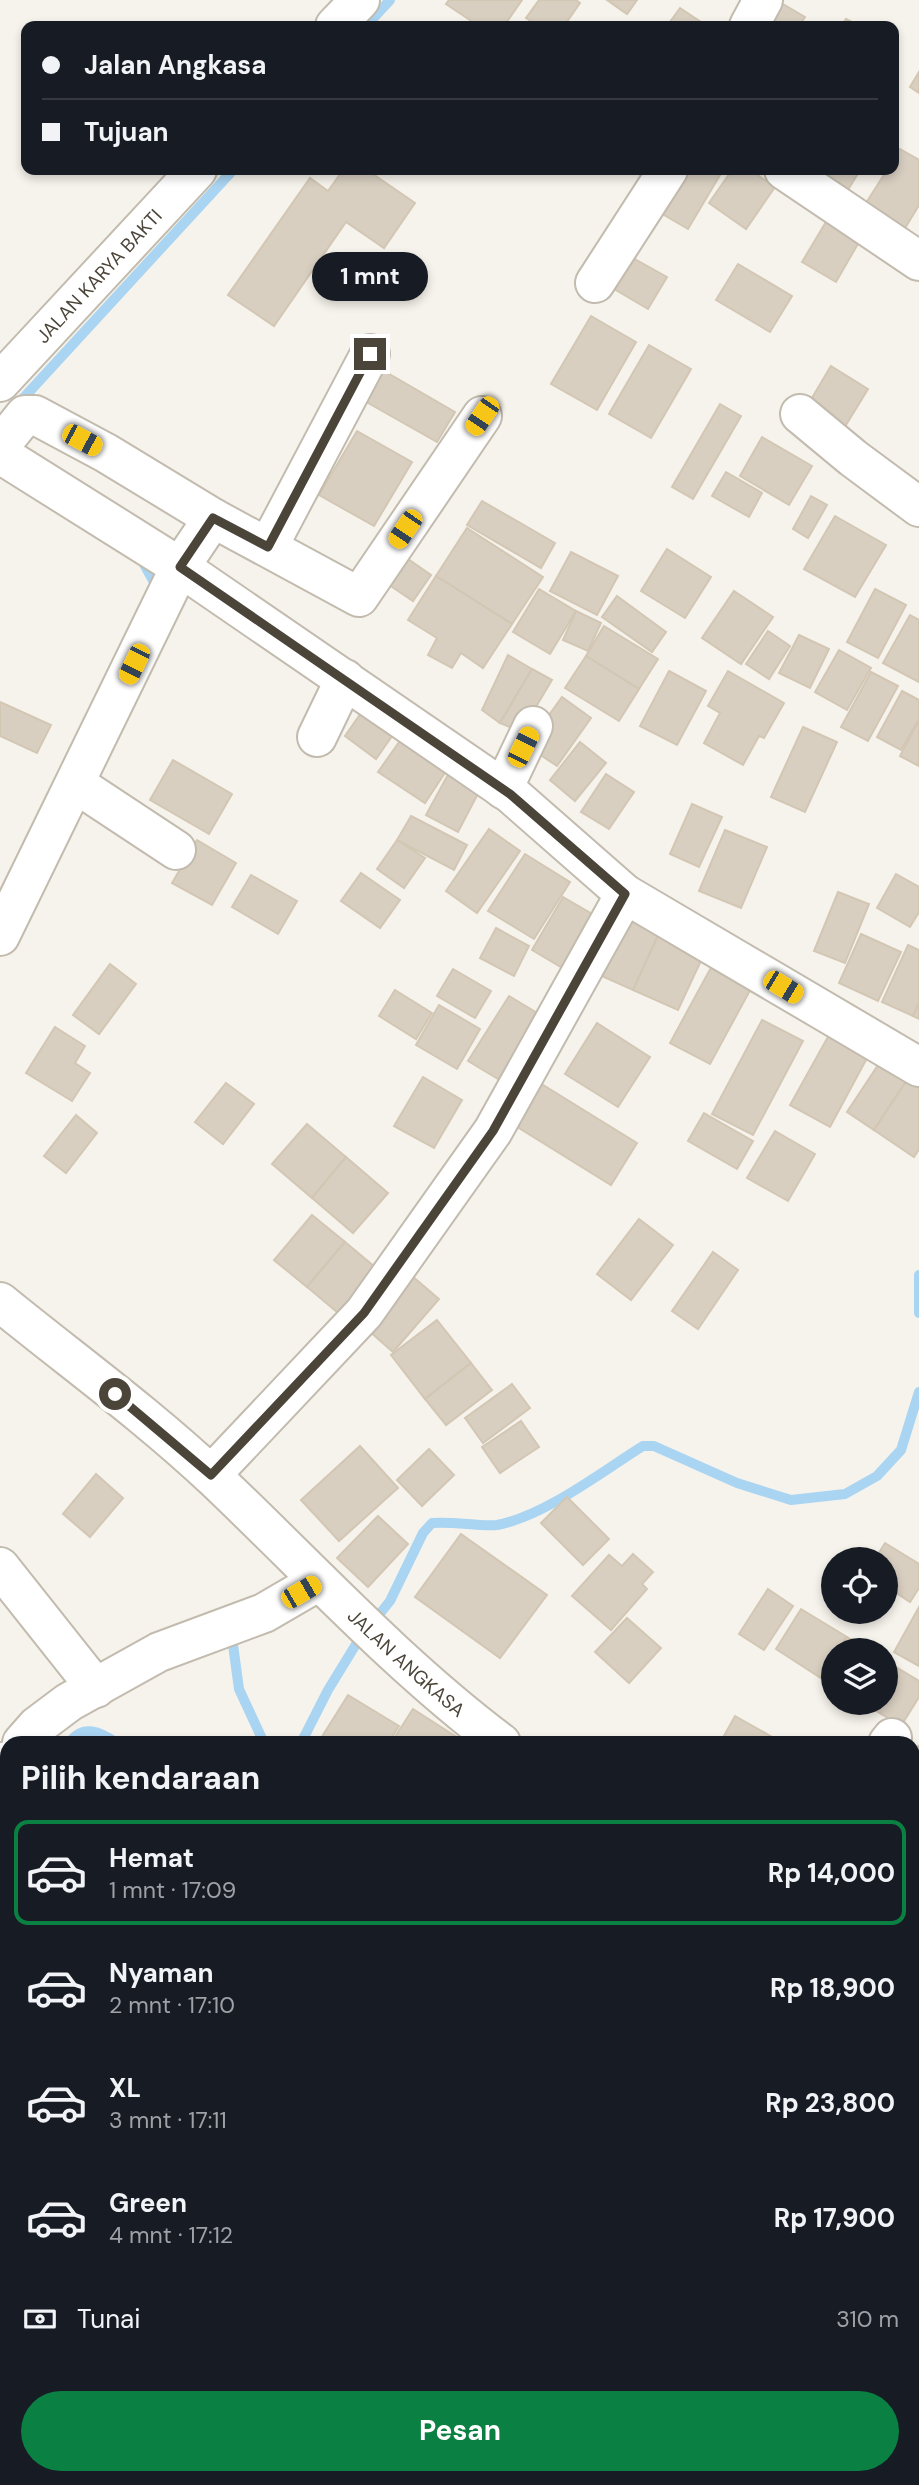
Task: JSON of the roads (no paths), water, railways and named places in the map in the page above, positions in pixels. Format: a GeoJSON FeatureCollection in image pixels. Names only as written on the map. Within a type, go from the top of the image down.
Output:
{"type":"FeatureCollection","features":[{"type":"Feature","properties":{"kind":"street"},"geometry":{"type":"LineString","coordinates":[[340,21],[360,0]]}},
{"type":"Feature","properties":{"kind":"street"},"geometry":{"type":"LineString","coordinates":[[752,21],[763,0]]}},
{"type":"Feature","properties":{"kind":"street","name":"JALAN KARYA BAKTI"},"geometry":{"type":"LineString","coordinates":[[0,382],[192,175]]}},
{"type":"Feature","properties":{"kind":"street"},"geometry":{"type":"LineString","coordinates":[[595,283],[665,175]]}},
{"type":"Feature","properties":{"kind":"street"},"geometry":{"type":"LineString","coordinates":[[791,175],[919,261]]}},
{"type":"Feature","properties":{"kind":"street"},"geometry":{"type":"LineString","coordinates":[[268,547],[370,354]]}},
{"type":"Feature","properties":{"kind":"street"},"geometry":{"type":"LineString","coordinates":[[0,446],[22,418],[31,414],[106,453],[213,518],[359,597],[482,416]]}},
{"type":"Feature","properties":{"kind":"street"},"geometry":{"type":"LineString","coordinates":[[800,414],[919,508]]}},
{"type":"Feature","properties":{"kind":"street"},"geometry":{"type":"LineString","coordinates":[[0,454],[180,567],[503,789],[625,894],[919,1067]]}},
{"type":"Feature","properties":{"kind":"street"},"geometry":{"type":"LineString","coordinates":[[0,936],[180,567],[213,518]]}},
{"type":"Feature","properties":{"kind":"street"},"geometry":{"type":"LineString","coordinates":[[317,737],[345,679]]}},
{"type":"Feature","properties":{"kind":"street"},"geometry":{"type":"LineString","coordinates":[[503,789],[533,726]]}},
{"type":"Feature","properties":{"kind":"street"},"geometry":{"type":"LineString","coordinates":[[76,784],[176,850]]}},
{"type":"Feature","properties":{"kind":"street"},"geometry":{"type":"LineString","coordinates":[[211,1475],[364,1313],[493,1131],[625,894]]}},
{"type":"Feature","properties":{"kind":"street","name":"JALAN ANGKASA"},"geometry":{"type":"LineString","coordinates":[[1,1305],[96,1378],[211,1475],[380,1640],[453,1707],[491,1736]]}},
{"type":"Feature","properties":{"kind":"street"},"geometry":{"type":"LineString","coordinates":[[0,1567],[96,1688]]}},
{"type":"Feature","properties":{"kind":"street"},"geometry":{"type":"LineString","coordinates":[[29,1736],[37,1726],[69,1702],[159,1652],[264,1613],[319,1581]]}},
{"type":"Feature","properties":{"kind":"waterway"},"geometry":{"type":"LineString","coordinates":[[371,21],[390,0]]}},
{"type":"Feature","properties":{"kind":"waterway"},"geometry":{"type":"LineString","coordinates":[[17,405],[228,175]]}},
{"type":"Feature","properties":{"kind":"waterway"},"geometry":{"type":"LineString","coordinates":[[144,564],[155,584],[150,593]]}},
{"type":"Feature","properties":{"kind":"waterway"},"geometry":{"type":"LineString","coordinates":[[919,1275],[919,1313]]}},
{"type":"Feature","properties":{"kind":"waterway"},"geometry":{"type":"LineString","coordinates":[[305,1736],[328,1690],[358,1641],[390,1601],[423,1533],[432,1523],[497,1525],[515,1520],[553,1503],[643,1446],[654,1446],[737,1483],[791,1500],[845,1494],[877,1476],[901,1450],[919,1392]]}},
{"type":"Feature","properties":{"kind":"waterway"},"geometry":{"type":"LineString","coordinates":[[233,1645],[239,1689],[261,1736]]}},
{"type":"Feature","properties":{"kind":"waterway"},"geometry":{"type":"LineString","coordinates":[[76,1736],[86,1731],[105,1736]]}}]}
